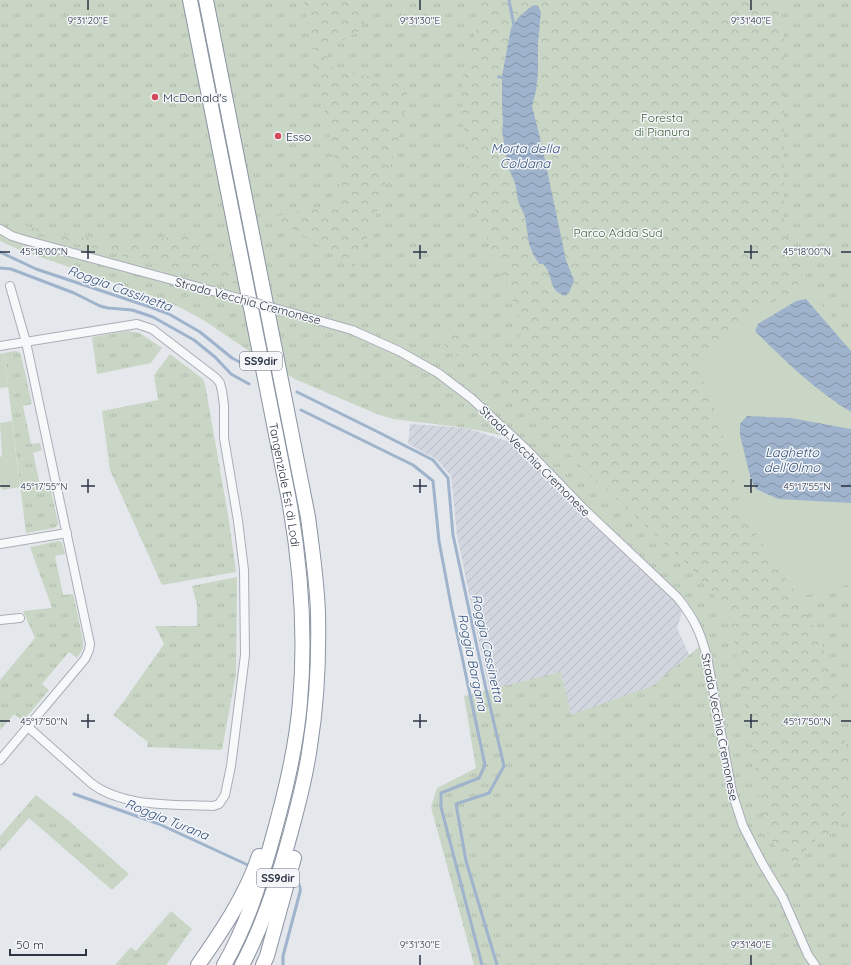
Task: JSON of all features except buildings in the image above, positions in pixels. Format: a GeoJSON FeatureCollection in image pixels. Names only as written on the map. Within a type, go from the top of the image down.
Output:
{"type":"FeatureCollection","features":[{"type":"Feature","properties":{"kind":"highway","name":"Tangenziale Est di Lodi"},"geometry":{"type":"LineString","coordinates":[[190,0],[290,506],[299,563],[302,633],[300,702],[291,764],[284,799],[258,890],[238,940],[224,965]]}},
{"type":"Feature","properties":{"kind":"highway","name":"Tangenziale Est di Lodi"},"geometry":{"type":"LineString","coordinates":[[206,0],[308,517],[318,613],[317,676],[314,713],[310,747],[302,787],[282,865],[272,896],[261,926],[242,965]]}},
{"type":"Feature","properties":{"kind":"highway"},"geometry":{"type":"LineString","coordinates":[[263,965],[284,897],[307,808],[302,787]]}},
{"type":"Feature","properties":{"kind":"highway"},"geometry":{"type":"LineString","coordinates":[[198,965],[238,903],[256,865],[272,817],[284,799]]}},
{"type":"Feature","properties":{"kind":"street","name":"Strada Vecchia Cremonese"},"geometry":{"type":"LineString","coordinates":[[0,229],[12,236],[25,240],[352,330],[399,351],[438,373],[471,398],[526,449],[584,510],[678,598],[690,613],[698,628],[707,657],[732,792],[742,826],[783,898],[808,955],[815,965]]}},
{"type":"Feature","properties":{"kind":"street"},"geometry":{"type":"LineString","coordinates":[[0,760],[85,659],[90,644],[26,342],[10,286]]}},
{"type":"Feature","properties":{"kind":"street"},"geometry":{"type":"LineString","coordinates":[[0,346],[137,324],[152,329],[216,378],[220,383],[224,405],[224,438],[238,521],[244,570],[245,655],[231,766],[225,795],[219,804],[213,806],[136,802],[106,792],[91,783],[28,728]]}},
{"type":"Feature","properties":{"kind":"street"},"geometry":{"type":"LineString","coordinates":[[0,544],[67,533]]}},
{"type":"Feature","properties":{"kind":"street"},"geometry":{"type":"LineString","coordinates":[[0,620],[20,618]]}},
{"type":"Feature","properties":{"kind":"shaded area"},"geometry":{"type":"Polygon","coordinates":[[[410,424],[467,428],[534,450],[686,600],[677,628],[702,684],[507,763],[489,689],[457,536],[451,476],[436,459],[408,444],[410,424]]]}},
{"type":"Feature","properties":{"kind":"green space","name":"Parco Adda Sud"},"geometry":{"type":"Polygon","coordinates":[[[0,0],[851,0],[851,965],[474,965],[431,807],[437,788],[476,768],[464,696],[561,672],[571,715],[652,686],[706,641],[696,615],[686,600],[641,556],[518,442],[501,435],[467,428],[393,419],[377,414],[297,380],[268,364],[205,321],[181,308],[161,299],[20,250],[0,241],[0,0]]]}},
{"type":"Feature","properties":{"kind":"green space"},"geometry":{"type":"Polygon","coordinates":[[[303,0],[358,0],[360,2],[365,19],[359,31],[331,47],[326,57],[335,72],[409,81],[401,129],[374,221],[354,268],[274,217],[343,202],[303,0]]]}},
{"type":"Feature","properties":{"kind":"green space","name":"Foresta di Pianura"},"geometry":{"type":"Polygon","coordinates":[[[482,0],[777,0],[784,40],[784,220],[790,246],[808,290],[792,292],[735,323],[710,348],[697,365],[719,420],[734,476],[740,510],[798,597],[822,642],[845,740],[851,779],[851,803],[842,820],[839,830],[820,837],[810,844],[790,870],[769,836],[764,824],[760,807],[757,777],[733,634],[729,618],[720,602],[688,565],[584,469],[502,385],[496,386],[439,341],[440,332],[445,328],[488,352],[498,353],[515,345],[518,342],[520,335],[521,327],[519,316],[474,207],[468,174],[462,112],[462,80],[482,11],[482,0]],[[534,5],[519,17],[510,35],[502,76],[498,75],[498,78],[502,79],[503,139],[508,167],[515,183],[518,201],[525,217],[529,244],[539,264],[543,264],[548,270],[556,290],[571,271],[566,260],[532,106],[536,91],[538,73],[538,43],[541,12],[534,5]]]}},
{"type":"Feature","properties":{"kind":"green space"},"geometry":{"type":"Polygon","coordinates":[[[8,222],[71,236],[120,241],[151,240],[197,232],[198,243],[201,248],[209,254],[234,264],[238,284],[188,273],[68,241],[32,231],[8,222]]]}},
{"type":"Feature","properties":{"kind":"green space"},"geometry":{"type":"Polygon","coordinates":[[[808,290],[851,338],[851,584],[798,597],[740,510],[734,476],[719,420],[697,365],[710,348],[735,323],[792,292],[808,290]]]}},
{"type":"Feature","properties":{"kind":"green space"},"geometry":{"type":"Polygon","coordinates":[[[128,331],[140,333],[162,348],[151,363],[97,374],[92,337],[128,331]]]}},
{"type":"Feature","properties":{"kind":"green space"},"geometry":{"type":"Polygon","coordinates":[[[15,351],[19,352],[21,355],[32,404],[23,406],[31,444],[40,443],[42,450],[33,453],[41,489],[50,487],[58,522],[58,525],[54,528],[26,533],[4,353],[15,351]]]}},
{"type":"Feature","properties":{"kind":"green space"},"geometry":{"type":"Polygon","coordinates":[[[4,353],[8,387],[0,388],[0,354],[4,353]]]}},
{"type":"Feature","properties":{"kind":"green space"},"geometry":{"type":"Polygon","coordinates":[[[170,354],[203,379],[205,384],[229,521],[236,572],[162,585],[110,470],[102,411],[158,400],[154,375],[170,354]]]}},
{"type":"Feature","properties":{"kind":"green space"},"geometry":{"type":"Polygon","coordinates":[[[12,421],[20,487],[2,490],[0,482],[0,457],[2,456],[0,423],[12,421]]]}},
{"type":"Feature","properties":{"kind":"green space"},"geometry":{"type":"Polygon","coordinates":[[[58,541],[62,542],[65,554],[55,556],[63,595],[73,594],[83,640],[83,648],[77,658],[69,652],[42,684],[49,690],[23,721],[14,714],[0,730],[0,680],[35,638],[23,611],[52,608],[30,547],[58,541]]]}},
{"type":"Feature","properties":{"kind":"green space"},"geometry":{"type":"Polygon","coordinates":[[[237,577],[236,674],[222,750],[147,747],[148,742],[113,715],[164,644],[155,626],[197,626],[197,605],[192,586],[237,577]]]}},
{"type":"Feature","properties":{"kind":"green space"},"geometry":{"type":"Polygon","coordinates":[[[36,795],[69,821],[129,874],[112,890],[29,818],[0,851],[0,836],[36,795]]]}},
{"type":"Feature","properties":{"kind":"green space"},"geometry":{"type":"Polygon","coordinates":[[[171,911],[192,929],[166,965],[115,965],[131,947],[136,951],[171,911]]]}},
{"type":"Feature","properties":{"kind":"water","name":"Morta della Coldana"},"geometry":{"type":"Polygon","coordinates":[[[534,5],[538,6],[541,12],[538,43],[538,73],[536,91],[532,106],[566,260],[574,280],[569,293],[565,296],[559,293],[553,286],[549,272],[543,264],[539,264],[529,244],[525,217],[518,201],[515,183],[508,167],[502,131],[502,79],[497,78],[498,75],[502,76],[511,28],[518,18],[534,5]]]}},
{"type":"Feature","properties":{"kind":"water"},"geometry":{"type":"Polygon","coordinates":[[[806,299],[851,351],[851,412],[813,385],[755,331],[758,324],[796,301],[806,299]]]}},
{"type":"Feature","properties":{"kind":"water","name":"Laghetto dell'Olmo"},"geometry":{"type":"Polygon","coordinates":[[[747,416],[791,418],[851,429],[851,503],[778,499],[756,489],[751,480],[740,435],[740,424],[747,416]]]}},
{"type":"Feature","properties":{"kind":"waterway"},"geometry":{"type":"LineString","coordinates":[[509,0],[514,26]]}},
{"type":"Feature","properties":{"kind":"waterway","name":"Roggia Cassinetta"},"geometry":{"type":"LineString","coordinates":[[0,252],[36,269],[169,314],[200,332],[232,358],[247,366]]}},
{"type":"Feature","properties":{"kind":"waterway","name":"Roggia Bargana"},"geometry":{"type":"LineString","coordinates":[[0,268],[11,269],[74,293],[100,306],[132,310],[153,317],[194,340],[215,357],[231,374],[249,384]]}},
{"type":"Feature","properties":{"kind":"waterway","name":"Roggia Cassinetta"},"geometry":{"type":"LineString","coordinates":[[297,392],[433,460],[448,478],[453,535],[504,766],[489,793],[456,804],[466,861],[497,965]]}},
{"type":"Feature","properties":{"kind":"waterway","name":"Roggia Bargana"},"geometry":{"type":"LineString","coordinates":[[301,410],[413,465],[433,481],[439,541],[485,765],[479,778],[441,793],[441,807],[482,965]]}},
{"type":"Feature","properties":{"kind":"waterway","name":"Roggia Turana"},"geometry":{"type":"LineString","coordinates":[[74,794],[159,824],[250,866]]}},
{"type":"Feature","properties":{"kind":"waterway","name":"Roggia Turana"},"geometry":{"type":"LineString","coordinates":[[283,965],[283,956],[300,890],[299,884],[295,881]]}},
{"type":"Feature","properties":{"kind":"place","name":"McDonald's"},"geometry":{"type":"Point","coordinates":[155,97]}},
{"type":"Feature","properties":{"kind":"place","name":"Esso"},"geometry":{"type":"Point","coordinates":[278,136]}}]}
